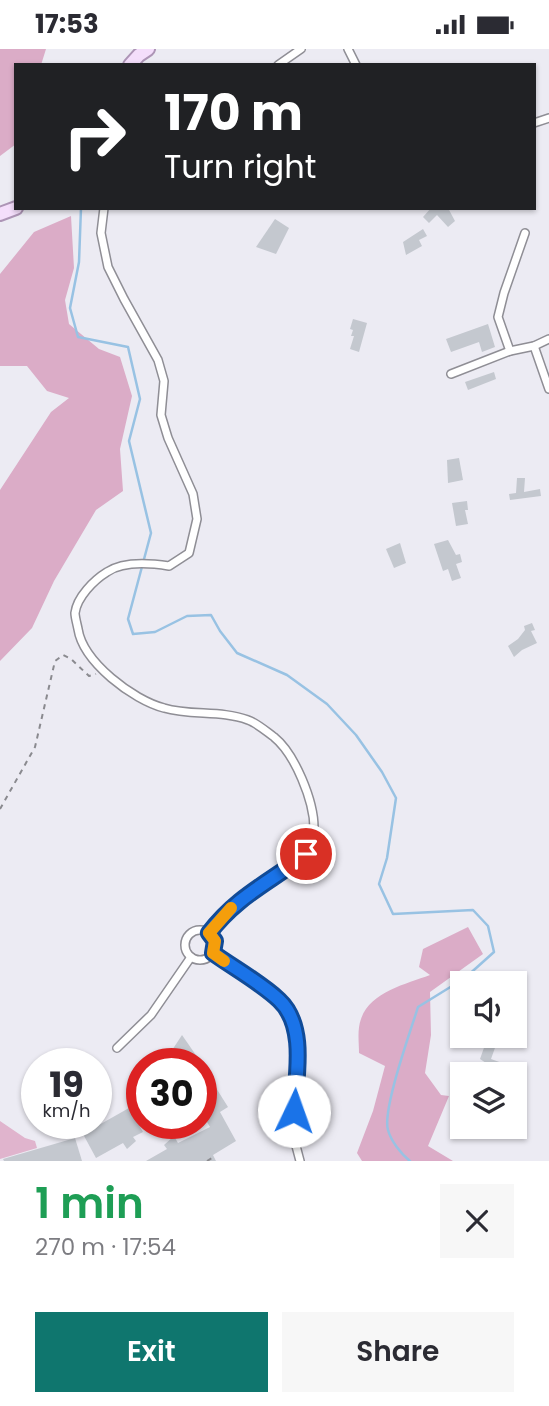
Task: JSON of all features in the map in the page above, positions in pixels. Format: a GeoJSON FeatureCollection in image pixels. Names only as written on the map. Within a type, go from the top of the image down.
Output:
{"type":"FeatureCollection","features":[{"type":"Feature","properties":{"kind":"main road"},"geometry":{"type":"LineString","coordinates":[[132,63],[148,49]]}},
{"type":"Feature","properties":{"kind":"street"},"geometry":{"type":"LineString","coordinates":[[281,63],[301,49]]}},
{"type":"Feature","properties":{"kind":"street"},"geometry":{"type":"LineString","coordinates":[[104,210],[101,233],[108,267],[158,361],[164,381],[161,415],[168,438],[193,494],[197,519],[189,553],[176,563],[125,565],[110,570],[93,582],[75,613],[79,638],[87,653],[104,671],[137,696],[164,708],[250,720],[277,740],[300,774],[312,804],[315,831],[306,854],[223,913],[209,933]]}},
{"type":"Feature","properties":{"kind":"street"},"geometry":{"type":"LineString","coordinates":[[510,351],[498,317],[503,293],[525,233]]}},
{"type":"Feature","properties":{"kind":"street"},"geometry":{"type":"LineString","coordinates":[[452,374],[549,339]]}},
{"type":"Feature","properties":{"kind":"street"},"geometry":{"type":"LineString","coordinates":[[534,346],[549,389]]}},
{"type":"Feature","properties":{"kind":"street"},"geometry":{"type":"LineString","coordinates":[[195,931],[209,933],[215,941],[213,953],[203,960],[191,957],[185,947],[187,937],[195,931]]}},
{"type":"Feature","properties":{"kind":"street"},"geometry":{"type":"LineString","coordinates":[[213,953],[281,1002],[292,1019],[297,1040],[294,1111],[300,1161]]}},
{"type":"Feature","properties":{"kind":"street"},"geometry":{"type":"LineString","coordinates":[[117,1048],[151,1015],[191,957]]}},
{"type":"Feature","properties":{"kind":"path"},"geometry":{"type":"LineString","coordinates":[[0,809],[35,747],[55,661],[63,655],[89,676],[104,671]]}},
{"type":"Feature","properties":{"kind":"path"},"geometry":{"type":"LineString","coordinates":[[207,1161],[212,1158]]}},
{"type":"Feature","properties":{"kind":"shaded area"},"geometry":{"type":"Polygon","coordinates":[[[0,49],[46,49],[42,63],[14,63],[14,146],[0,156],[0,49]]]}},
{"type":"Feature","properties":{"kind":"shaded area"},"geometry":{"type":"Polygon","coordinates":[[[71,216],[74,268],[65,300],[69,324],[99,349],[120,357],[132,396],[120,449],[123,491],[96,510],[54,581],[32,628],[0,661],[0,490],[51,412],[69,398],[47,391],[27,366],[0,366],[0,274],[34,232],[71,216]]]}},
{"type":"Feature","properties":{"kind":"shaded area"},"geometry":{"type":"Polygon","coordinates":[[[468,927],[483,954],[459,971],[450,971],[450,978],[430,992],[431,1035],[425,1073],[441,1095],[449,1096],[428,1146],[453,1161],[362,1161],[357,1153],[373,1111],[385,1066],[359,1053],[361,1019],[372,1002],[380,996],[430,975],[419,967],[423,949],[468,927]]]}},
{"type":"Feature","properties":{"kind":"shaded area"},"geometry":{"type":"Polygon","coordinates":[[[0,1121],[21,1135],[21,1139],[35,1141],[37,1148],[0,1159],[0,1121]]]}},
{"type":"Feature","properties":{"kind":"building"},"geometry":{"type":"Polygon","coordinates":[[[429,210],[449,210],[455,221],[448,227],[437,215],[429,223],[423,217],[429,210]]]}},
{"type":"Feature","properties":{"kind":"building"},"geometry":{"type":"Polygon","coordinates":[[[275,219],[289,228],[276,254],[256,247],[275,219]]]}},
{"type":"Feature","properties":{"kind":"building"},"geometry":{"type":"Polygon","coordinates":[[[423,229],[427,236],[419,240],[422,246],[406,255],[403,242],[423,229]]]}},
{"type":"Feature","properties":{"kind":"building"},"geometry":{"type":"Polygon","coordinates":[[[353,319],[367,323],[359,352],[350,349],[354,336],[351,336],[353,330],[350,329],[353,319]]]}},
{"type":"Feature","properties":{"kind":"building"},"geometry":{"type":"Polygon","coordinates":[[[488,324],[495,347],[482,352],[479,342],[451,352],[446,339],[488,324]]]}},
{"type":"Feature","properties":{"kind":"building"},"geometry":{"type":"Polygon","coordinates":[[[494,372],[496,379],[468,390],[465,382],[494,372]]]}},
{"type":"Feature","properties":{"kind":"building"},"geometry":{"type":"Polygon","coordinates":[[[459,458],[463,480],[448,483],[447,460],[459,458]]]}},
{"type":"Feature","properties":{"kind":"building"},"geometry":{"type":"Polygon","coordinates":[[[517,478],[525,478],[524,492],[540,489],[541,496],[510,500],[509,494],[516,493],[517,478]]]}},
{"type":"Feature","properties":{"kind":"building"},"geometry":{"type":"Polygon","coordinates":[[[467,501],[468,510],[465,510],[468,524],[456,526],[452,503],[467,501]]]}},
{"type":"Feature","properties":{"kind":"building"},"geometry":{"type":"Polygon","coordinates":[[[448,540],[456,555],[460,554],[462,562],[456,564],[461,578],[452,581],[448,569],[443,571],[434,544],[448,540]]]}},
{"type":"Feature","properties":{"kind":"building"},"geometry":{"type":"Polygon","coordinates":[[[400,543],[406,563],[394,568],[386,549],[400,543]]]}},
{"type":"Feature","properties":{"kind":"building"},"geometry":{"type":"Polygon","coordinates":[[[532,623],[535,630],[531,631],[537,643],[514,657],[508,646],[518,639],[525,630],[524,626],[532,623]]]}},
{"type":"Feature","properties":{"kind":"building"},"geometry":{"type":"Polygon","coordinates":[[[182,1035],[191,1048],[173,1048],[182,1035]]]}},
{"type":"Feature","properties":{"kind":"building"},"geometry":{"type":"Polygon","coordinates":[[[484,1048],[495,1048],[491,1059],[499,1062],[484,1062],[480,1059],[484,1048]]]}},
{"type":"Feature","properties":{"kind":"building"},"geometry":{"type":"Polygon","coordinates":[[[217,1090],[228,1107],[220,1112],[236,1141],[213,1155],[216,1161],[146,1161],[167,1149],[164,1145],[171,1139],[176,1139],[178,1143],[186,1139],[217,1139],[217,1090]]]}},
{"type":"Feature","properties":{"kind":"building"},"geometry":{"type":"Polygon","coordinates":[[[126,1110],[126,1139],[136,1141],[127,1149],[123,1143],[96,1158],[86,1139],[112,1139],[112,1118],[126,1110]]]}},
{"type":"Feature","properties":{"kind":"building"},"geometry":{"type":"Polygon","coordinates":[[[75,1139],[82,1161],[4,1161],[3,1159],[75,1139]]]}},
{"type":"Feature","properties":{"kind":"waterway"},"geometry":{"type":"LineString","coordinates":[[81,210],[79,262],[70,308],[78,337],[128,347],[140,399],[129,441],[151,533],[128,619],[133,634],[155,632],[187,616],[211,615],[237,653],[287,675],[327,704],[356,735],[382,772],[396,798],[387,858],[379,884],[393,914],[473,910],[488,926],[494,952],[465,978],[418,1007],[393,1088],[387,1120],[391,1139],[410,1161]]}},
{"type":"Feature","properties":{"kind":"slow traffic"},"geometry":{"type":"LineString","coordinates":[[224,961],[213,953],[215,941],[209,933],[223,913],[231,908]]}},
{"type":"Feature","properties":{"kind":"route"},"geometry":{"type":"LineString","coordinates":[[294,1111],[297,1040],[292,1019],[281,1002],[213,953],[215,941],[209,933],[223,913],[306,854]]}}]}
